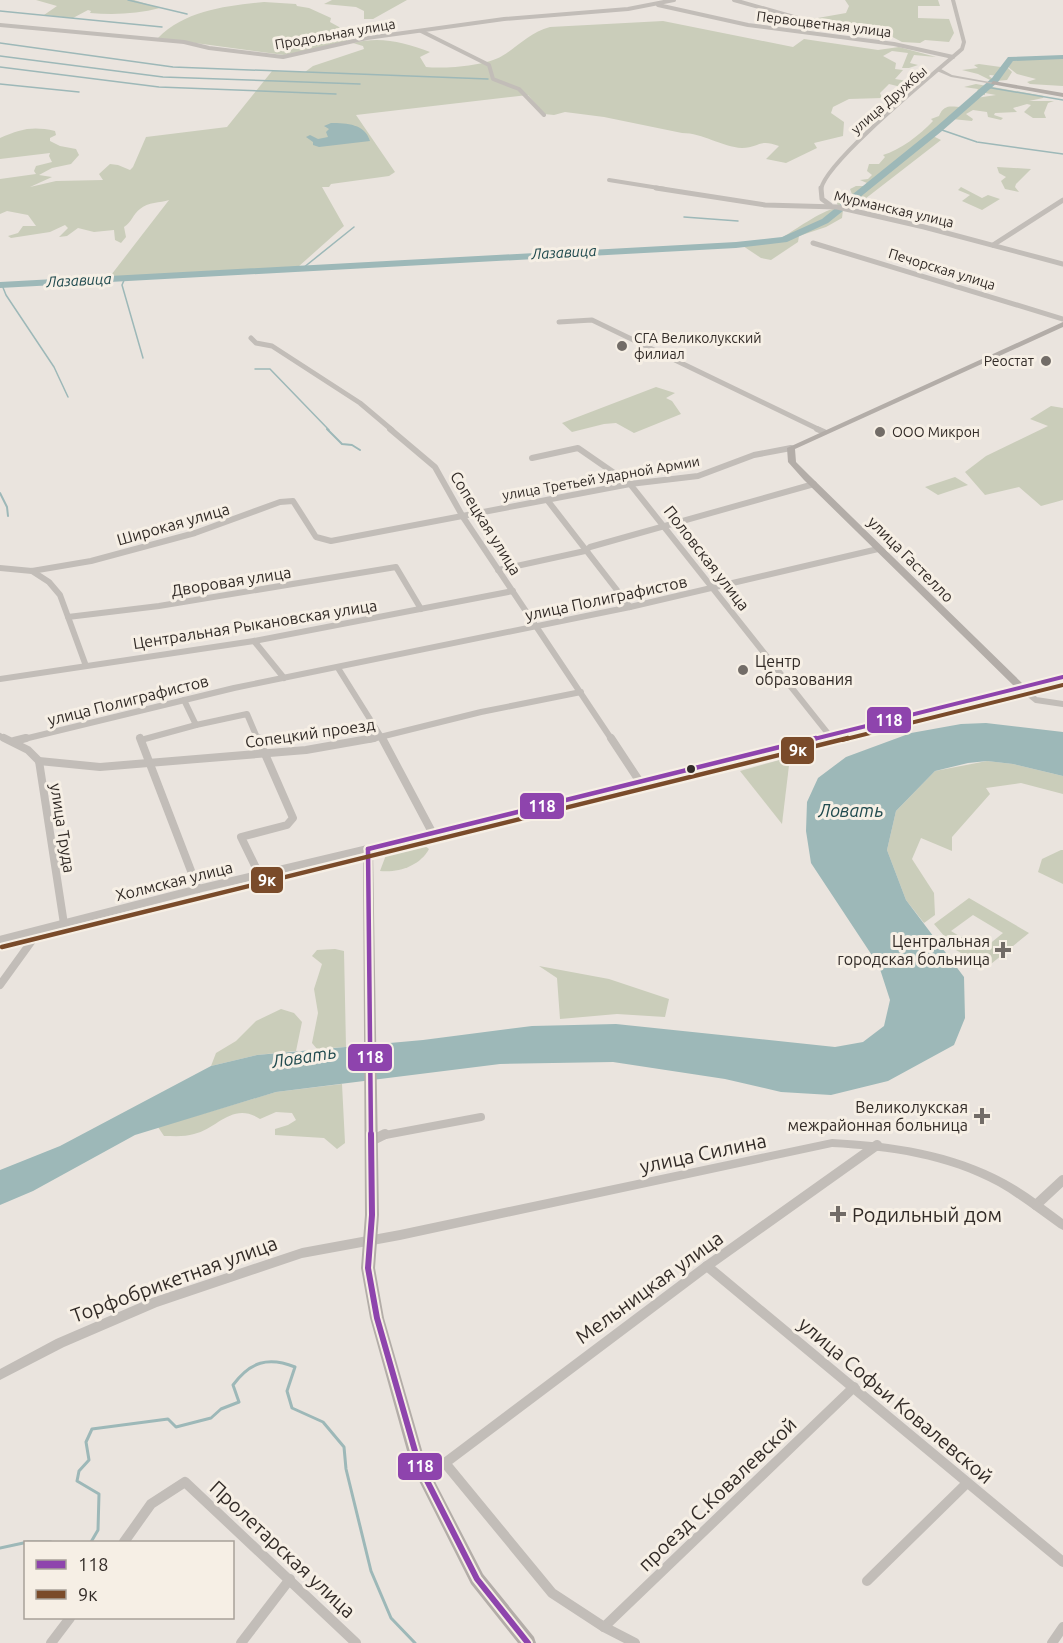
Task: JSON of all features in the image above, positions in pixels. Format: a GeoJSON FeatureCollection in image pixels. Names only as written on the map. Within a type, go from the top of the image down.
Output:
{"type":"FeatureCollection","features":[{"type":"Feature","properties":{"kind":"main road"},"geometry":{"type":"LineString","coordinates":[[993,83],[1063,95]]}},
{"type":"Feature","properties":{"kind":"main road","name":"улица Третьей Ударной Армии"},"geometry":{"type":"LineString","coordinates":[[791,448],[1063,324]]}},
{"type":"Feature","properties":{"kind":"main road","name":"улица Гастелло"},"geometry":{"type":"LineString","coordinates":[[791,448],[792,462],[1020,687]]}},
{"type":"Feature","properties":{"kind":"main road","name":"Холмская улица"},"geometry":{"type":"LineString","coordinates":[[368,849],[1063,677]]}},
{"type":"Feature","properties":{"kind":"main road"},"geometry":{"type":"LineString","coordinates":[[368,849],[372,1215],[368,1268],[377,1318],[419,1465],[477,1579],[528,1643]]}},
{"type":"Feature","properties":{"kind":"street","name":"Продольная улица"},"geometry":{"type":"LineString","coordinates":[[0,25],[174,40],[209,48],[283,57],[367,38],[502,19],[592,13],[674,0]]}},
{"type":"Feature","properties":{"kind":"street"},"geometry":{"type":"LineString","coordinates":[[734,0],[808,21]]}},
{"type":"Feature","properties":{"kind":"street"},"geometry":{"type":"LineString","coordinates":[[953,0],[964,44],[953,57]]}},
{"type":"Feature","properties":{"kind":"street","name":"Первоцветная улица"},"geometry":{"type":"LineString","coordinates":[[656,4],[756,26],[894,44],[953,57]]}},
{"type":"Feature","properties":{"kind":"street"},"geometry":{"type":"LineString","coordinates":[[421,31],[489,65],[493,79],[519,89],[544,115]]}},
{"type":"Feature","properties":{"kind":"street","name":"улица Дружбы"},"geometry":{"type":"LineString","coordinates":[[837,207],[822,199],[820,187],[824,179],[857,142],[953,57]]}},
{"type":"Feature","properties":{"kind":"street"},"geometry":{"type":"LineString","coordinates":[[939,70],[951,76],[993,83]]}},
{"type":"Feature","properties":{"kind":"street","name":"Мурманская улица"},"geometry":{"type":"LineString","coordinates":[[609,180],[765,205],[837,207],[1063,264]]}},
{"type":"Feature","properties":{"kind":"street"},"geometry":{"type":"LineString","coordinates":[[993,245],[1063,200]]}},
{"type":"Feature","properties":{"kind":"street","name":"Печорская улица"},"geometry":{"type":"LineString","coordinates":[[813,243],[1063,319]]}},
{"type":"Feature","properties":{"kind":"street"},"geometry":{"type":"LineString","coordinates":[[559,322],[592,320],[824,432]]}},
{"type":"Feature","properties":{"kind":"street","name":"Сопецкая улица"},"geometry":{"type":"LineString","coordinates":[[251,338],[256,343],[272,346],[360,403],[435,467],[463,517],[640,782]]}},
{"type":"Feature","properties":{"kind":"street","name":"Половская улица"},"geometry":{"type":"LineString","coordinates":[[532,458],[578,448],[630,484],[666,526],[794,693],[830,735]]}},
{"type":"Feature","properties":{"kind":"street","name":"улица Третьей Ударной Армии"},"geometry":{"type":"LineString","coordinates":[[331,541],[630,484],[698,476],[754,455],[791,448]]}},
{"type":"Feature","properties":{"kind":"street"},"geometry":{"type":"LineString","coordinates":[[498,570],[585,551],[590,547],[814,484]]}},
{"type":"Feature","properties":{"kind":"street","name":"Широкая улица"},"geometry":{"type":"LineString","coordinates":[[0,568],[33,571],[92,561],[149,547],[241,518],[280,502],[293,501],[316,537],[331,541]]}},
{"type":"Feature","properties":{"kind":"street"},"geometry":{"type":"LineString","coordinates":[[548,501],[630,607]]}},
{"type":"Feature","properties":{"kind":"street","name":"улица Полиграфистов"},"geometry":{"type":"LineString","coordinates":[[17,743],[184,700],[715,589],[878,549]]}},
{"type":"Feature","properties":{"kind":"street","name":"Дворовая улица"},"geometry":{"type":"LineString","coordinates":[[68,617],[159,606],[396,567],[421,609]]}},
{"type":"Feature","properties":{"kind":"street"},"geometry":{"type":"LineString","coordinates":[[33,571],[49,582],[60,595],[86,666]]}},
{"type":"Feature","properties":{"kind":"street","name":"Центральная Рыкановская улица"},"geometry":{"type":"LineString","coordinates":[[0,679],[254,641],[513,591]]}},
{"type":"Feature","properties":{"kind":"street"},"geometry":{"type":"LineString","coordinates":[[254,641],[284,678]]}},
{"type":"Feature","properties":{"kind":"street"},"geometry":{"type":"LineString","coordinates":[[338,668],[381,736],[432,832]]}},
{"type":"Feature","properties":{"kind":"street"},"geometry":{"type":"LineString","coordinates":[[1020,687],[1036,700],[1063,704]]}},
{"type":"Feature","properties":{"kind":"street","name":"Сопецкий проезд"},"geometry":{"type":"LineString","coordinates":[[39,761],[100,767],[306,750],[581,692]]}},
{"type":"Feature","properties":{"kind":"street"},"geometry":{"type":"LineString","coordinates":[[184,700],[196,725]]}},
{"type":"Feature","properties":{"kind":"street"},"geometry":{"type":"LineString","coordinates":[[198,889],[140,738],[247,714],[293,818],[287,825],[241,837],[259,874]]}},
{"type":"Feature","properties":{"kind":"street"},"geometry":{"type":"LineString","coordinates":[[0,736],[17,743],[39,761]]}},
{"type":"Feature","properties":{"kind":"street","name":"улица Труда"},"geometry":{"type":"LineString","coordinates":[[39,761],[64,924]]}},
{"type":"Feature","properties":{"kind":"street","name":"Холмская улица"},"geometry":{"type":"LineString","coordinates":[[0,940],[198,889],[368,849]]}},
{"type":"Feature","properties":{"kind":"street"},"geometry":{"type":"LineString","coordinates":[[0,986],[39,931]]}},
{"type":"Feature","properties":{"kind":"street"},"geometry":{"type":"LineString","coordinates":[[370,1142],[381,1135],[481,1117]]}},
{"type":"Feature","properties":{"kind":"street","name":"улица Силина"},"geometry":{"type":"LineString","coordinates":[[369,1241],[832,1143],[878,1145],[954,1163],[994,1179],[1063,1225]]}},
{"type":"Feature","properties":{"kind":"street","name":"Мельницкая улица"},"geometry":{"type":"LineString","coordinates":[[604,1627],[552,1593],[445,1463],[707,1266],[878,1145]]}},
{"type":"Feature","properties":{"kind":"street"},"geometry":{"type":"LineString","coordinates":[[1036,1205],[1063,1180]]}},
{"type":"Feature","properties":{"kind":"street","name":"Торфобрикетная улица"},"geometry":{"type":"LineString","coordinates":[[0,1375],[60,1343],[153,1304],[302,1254],[369,1241]]}},
{"type":"Feature","properties":{"kind":"street","name":"улица Софьи Ковалевской"},"geometry":{"type":"LineString","coordinates":[[707,1266],[1063,1562]]}},
{"type":"Feature","properties":{"kind":"street","name":"проезд С.Ковалевской"},"geometry":{"type":"LineString","coordinates":[[604,1627],[854,1387]]}},
{"type":"Feature","properties":{"kind":"street","name":"Пролетарская улица"},"geometry":{"type":"LineString","coordinates":[[125,1541],[152,1504],[185,1482],[356,1643]]}},
{"type":"Feature","properties":{"kind":"street"},"geometry":{"type":"LineString","coordinates":[[867,1581],[967,1483]]}},
{"type":"Feature","properties":{"kind":"street"},"geometry":{"type":"LineString","coordinates":[[241,1643],[290,1579]]}},
{"type":"Feature","properties":{"kind":"street"},"geometry":{"type":"LineString","coordinates":[[51,1643],[69,1619]]}},
{"type":"Feature","properties":{"kind":"street"},"geometry":{"type":"LineString","coordinates":[[604,1627],[635,1643]]}},
{"type":"Feature","properties":{"kind":"street"},"geometry":{"type":"LineString","coordinates":[[1052,1643],[1063,1627]]}},
{"type":"Feature","properties":{"kind":"green space"},"geometry":{"type":"Polygon","coordinates":[[[36,0],[134,0],[160,8],[117,14],[90,13],[91,11],[88,10],[73,18],[44,15],[57,6],[36,0]]]}},
{"type":"Feature","properties":{"kind":"green space"},"geometry":{"type":"Polygon","coordinates":[[[332,0],[407,0],[373,19],[364,19],[364,11],[356,7],[324,4],[332,0]]]}},
{"type":"Feature","properties":{"kind":"green space"},"geometry":{"type":"Polygon","coordinates":[[[845,0],[938,0],[940,6],[918,6],[918,18],[949,19],[954,33],[949,42],[925,40],[920,43],[902,42],[883,32],[842,27],[812,19],[846,13],[849,6],[845,0]]]}},
{"type":"Feature","properties":{"kind":"green space"},"geometry":{"type":"Polygon","coordinates":[[[264,2],[296,4],[331,18],[330,22],[339,27],[348,42],[284,55],[158,38],[181,21],[194,15],[236,5],[264,2]]]}},
{"type":"Feature","properties":{"kind":"green space"},"geometry":{"type":"Polygon","coordinates":[[[663,21],[793,47],[804,39],[878,50],[899,47],[936,57],[914,55],[910,63],[918,65],[902,68],[908,53],[892,51],[883,56],[896,63],[895,69],[903,70],[895,79],[920,83],[905,88],[889,84],[880,93],[882,98],[849,99],[833,107],[831,113],[844,122],[843,136],[814,143],[817,148],[786,163],[766,159],[779,146],[772,144],[763,143],[742,148],[697,135],[604,117],[565,112],[554,115],[544,114],[528,95],[356,115],[395,172],[389,176],[322,187],[344,226],[298,267],[108,279],[169,200],[147,205],[138,211],[124,227],[126,237],[121,243],[115,240],[114,230],[94,232],[78,228],[67,236],[59,237],[68,228],[65,225],[50,232],[11,238],[8,236],[18,233],[23,226],[36,226],[28,215],[7,211],[0,214],[0,179],[36,174],[34,171],[36,166],[52,162],[50,153],[0,159],[0,138],[21,131],[40,129],[55,131],[56,135],[50,138],[50,141],[60,146],[76,149],[79,155],[71,164],[52,168],[39,175],[52,177],[30,187],[56,181],[103,180],[99,174],[110,164],[130,170],[133,167],[146,137],[227,127],[272,71],[305,72],[313,66],[364,49],[363,46],[353,43],[382,40],[411,45],[430,52],[420,57],[426,67],[443,68],[495,59],[536,32],[550,27],[663,21]]]}},
{"type":"Feature","properties":{"kind":"green space"},"geometry":{"type":"Polygon","coordinates":[[[1063,58],[1063,86],[1030,84],[1027,82],[1036,79],[1017,74],[1008,67],[1014,59],[1063,58]]]}},
{"type":"Feature","properties":{"kind":"green space"},"geometry":{"type":"Polygon","coordinates":[[[974,65],[1008,68],[1012,72],[1007,80],[996,81],[1000,76],[990,75],[994,80],[990,80],[962,70],[978,68],[974,65]]]}},
{"type":"Feature","properties":{"kind":"green space"},"geometry":{"type":"Polygon","coordinates":[[[976,84],[1044,96],[1029,101],[1054,101],[1048,103],[1044,113],[1046,118],[1033,118],[1024,112],[1031,105],[1027,104],[1013,108],[1017,112],[995,113],[994,115],[1003,118],[1001,120],[988,117],[987,112],[973,110],[966,114],[973,119],[972,121],[952,119],[933,136],[941,140],[852,209],[838,206],[836,200],[840,197],[853,197],[850,189],[864,186],[867,183],[860,180],[868,179],[872,175],[867,171],[869,164],[879,164],[885,157],[883,155],[896,150],[916,137],[933,121],[931,119],[939,116],[944,109],[966,107],[976,98],[996,95],[976,94],[978,89],[964,87],[976,84]]]}},
{"type":"Feature","properties":{"kind":"green space"},"geometry":{"type":"Polygon","coordinates":[[[997,167],[1031,169],[1016,184],[1015,187],[1019,192],[1005,189],[1001,181],[1006,177],[999,173],[997,167]]]}},
{"type":"Feature","properties":{"kind":"green space"},"geometry":{"type":"Polygon","coordinates":[[[961,187],[982,198],[988,195],[1000,199],[982,210],[962,201],[970,195],[958,190],[961,187]]]}},
{"type":"Feature","properties":{"kind":"green space"},"geometry":{"type":"Polygon","coordinates":[[[836,208],[843,210],[842,218],[826,227],[799,236],[798,242],[771,260],[761,258],[743,246],[751,242],[783,237],[815,217],[836,208]]]}},
{"type":"Feature","properties":{"kind":"green space"},"geometry":{"type":"Polygon","coordinates":[[[656,387],[675,393],[666,398],[672,401],[681,414],[634,433],[616,423],[572,432],[562,423],[656,387]]]}},
{"type":"Feature","properties":{"kind":"green space"},"geometry":{"type":"Polygon","coordinates":[[[1051,406],[1063,408],[1063,500],[1041,506],[1019,487],[985,495],[965,472],[986,456],[1048,426],[1030,419],[1051,406]]]}},
{"type":"Feature","properties":{"kind":"green space"},"geometry":{"type":"Polygon","coordinates":[[[955,477],[968,485],[938,495],[925,487],[955,477]]]}},
{"type":"Feature","properties":{"kind":"green space"},"geometry":{"type":"Polygon","coordinates":[[[790,757],[782,824],[740,771],[790,757]]]}},
{"type":"Feature","properties":{"kind":"green space"},"geometry":{"type":"Polygon","coordinates":[[[987,761],[1013,764],[1063,776],[1063,794],[1021,783],[986,788],[990,794],[952,837],[952,851],[921,838],[912,859],[934,893],[935,915],[924,923],[906,900],[887,850],[896,811],[935,771],[987,761]]]}},
{"type":"Feature","properties":{"kind":"green space"},"geometry":{"type":"Polygon","coordinates":[[[425,846],[429,849],[414,864],[394,871],[380,871],[386,855],[425,846]]]}},
{"type":"Feature","properties":{"kind":"green space"},"geometry":{"type":"Polygon","coordinates":[[[1063,850],[1063,884],[1038,872],[1042,859],[1063,850]]]}},
{"type":"Feature","properties":{"kind":"green space"},"geometry":{"type":"Polygon","coordinates":[[[969,898],[1029,933],[986,968],[956,950],[934,924],[969,898]],[[973,915],[951,931],[982,950],[1003,933],[973,915]]]}},
{"type":"Feature","properties":{"kind":"green space"},"geometry":{"type":"Polygon","coordinates":[[[317,950],[344,951],[346,1047],[317,1049],[312,1043],[318,1013],[314,989],[322,964],[312,956],[317,950]]]}},
{"type":"Feature","properties":{"kind":"green space"},"geometry":{"type":"Polygon","coordinates":[[[539,966],[609,979],[669,999],[665,1017],[617,1014],[560,1019],[557,978],[539,966]]]}},
{"type":"Feature","properties":{"kind":"green space"},"geometry":{"type":"Polygon","coordinates":[[[281,1009],[294,1013],[302,1022],[296,1051],[257,1055],[211,1066],[216,1053],[236,1041],[256,1021],[281,1009]]]}},
{"type":"Feature","properties":{"kind":"green space"},"geometry":{"type":"Polygon","coordinates":[[[342,1084],[345,1143],[337,1149],[324,1138],[275,1135],[275,1129],[296,1120],[292,1113],[276,1112],[260,1119],[250,1114],[234,1114],[203,1131],[187,1136],[164,1136],[158,1127],[276,1092],[342,1084]]]}},
{"type":"Feature","properties":{"kind":"water"},"geometry":{"type":"Polygon","coordinates":[[[331,123],[349,124],[360,128],[368,135],[370,141],[319,147],[313,145],[313,142],[306,137],[310,135],[318,139],[328,137],[326,132],[329,129],[324,126],[331,123]]]}},
{"type":"Feature","properties":{"kind":"water","name":"Ловать"},"geometry":{"type":"Polygon","coordinates":[[[986,723],[1063,732],[1063,776],[1013,764],[987,761],[968,763],[935,771],[896,811],[887,850],[906,900],[964,977],[965,1018],[954,1045],[888,1081],[831,1095],[781,1092],[725,1079],[613,1062],[500,1064],[276,1092],[135,1135],[33,1191],[0,1205],[0,1170],[60,1146],[211,1066],[257,1055],[423,1040],[532,1026],[616,1024],[835,1047],[863,1042],[884,1026],[890,1000],[879,966],[811,863],[806,831],[807,802],[818,778],[846,757],[911,733],[961,724],[986,723]]]}},
{"type":"Feature","properties":{"kind":"waterway"},"geometry":{"type":"LineString","coordinates":[[128,0],[187,14]]}},
{"type":"Feature","properties":{"kind":"waterway"},"geometry":{"type":"LineString","coordinates":[[0,11],[162,27]]}},
{"type":"Feature","properties":{"kind":"waterway"},"geometry":{"type":"LineString","coordinates":[[0,43],[173,67],[488,79]]}},
{"type":"Feature","properties":{"kind":"waterway"},"geometry":{"type":"LineString","coordinates":[[0,56],[163,77],[360,84]]}},
{"type":"Feature","properties":{"kind":"waterway","name":"Лазавица"},"geometry":{"type":"LineString","coordinates":[[0,285],[736,245],[784,240],[825,221],[939,129],[995,80],[1011,59],[1063,57]]}},
{"type":"Feature","properties":{"kind":"waterway"},"geometry":{"type":"LineString","coordinates":[[0,67],[159,87],[336,94]]}},
{"type":"Feature","properties":{"kind":"waterway"},"geometry":{"type":"LineString","coordinates":[[0,84],[79,92]]}},
{"type":"Feature","properties":{"kind":"waterway"},"geometry":{"type":"LineString","coordinates":[[986,87],[1063,100]]}},
{"type":"Feature","properties":{"kind":"waterway"},"geometry":{"type":"LineString","coordinates":[[939,129],[977,142],[1063,154]]}},
{"type":"Feature","properties":{"kind":"waterway"},"geometry":{"type":"LineString","coordinates":[[684,217],[738,221]]}},
{"type":"Feature","properties":{"kind":"waterway"},"geometry":{"type":"LineString","coordinates":[[303,268],[354,227]]}},
{"type":"Feature","properties":{"kind":"waterway"},"geometry":{"type":"LineString","coordinates":[[125,278],[122,285],[143,358]]}},
{"type":"Feature","properties":{"kind":"waterway"},"geometry":{"type":"LineString","coordinates":[[2,285],[6,295],[54,367],[68,397]]}},
{"type":"Feature","properties":{"kind":"waterway"},"geometry":{"type":"LineString","coordinates":[[255,369],[270,369],[329,430]]}},
{"type":"Feature","properties":{"kind":"waterway"},"geometry":{"type":"LineString","coordinates":[[327,429],[342,444],[352,445],[360,450]]}},
{"type":"Feature","properties":{"kind":"waterway"},"geometry":{"type":"LineString","coordinates":[[0,493],[7,507],[8,516]]}},
{"type":"Feature","properties":{"kind":"waterway"},"geometry":{"type":"LineString","coordinates":[[92,1541],[98,1530],[99,1494],[77,1481],[79,1471],[89,1460],[86,1442],[92,1429],[168,1419],[176,1427],[211,1418],[221,1409],[239,1402],[233,1385],[253,1366],[276,1362],[295,1367],[287,1391],[292,1408],[323,1422],[344,1447],[346,1469],[371,1571],[391,1618],[415,1643]]}},
{"type":"Feature","properties":{"kind":"waterway"},"geometry":{"type":"LineString","coordinates":[[0,1548],[24,1543]]}},
{"type":"Feature","properties":{"kind":"transit line","name":"118"},"geometry":{"type":"LineString","coordinates":[[368,849],[1063,677]]}},
{"type":"Feature","properties":{"kind":"transit line","name":"9к"},"geometry":{"type":"LineString","coordinates":[[2,947],[1063,685]]}},
{"type":"Feature","properties":{"kind":"transit line","name":"118"},"geometry":{"type":"LineString","coordinates":[[368,849],[372,1215],[368,1268],[377,1318],[419,1465],[477,1579],[528,1643]]}},
{"type":"Feature","properties":{"kind":"place","name":"СГА Великолукский филиал"},"geometry":{"type":"Point","coordinates":[622,346]}},
{"type":"Feature","properties":{"kind":"place","name":"Реостат"},"geometry":{"type":"Point","coordinates":[1046,361]}},
{"type":"Feature","properties":{"kind":"place","name":"ООО Микрон"},"geometry":{"type":"Point","coordinates":[880,432]}},
{"type":"Feature","properties":{"kind":"place","name":"Центр образования"},"geometry":{"type":"Point","coordinates":[743,670]}},
{"type":"Feature","properties":{"kind":"place","name":"Центральная городская больница"},"geometry":{"type":"Point","coordinates":[1003,950]}},
{"type":"Feature","properties":{"kind":"place","name":"Великолукская межрайонная больница"},"geometry":{"type":"Point","coordinates":[982,1116]}},
{"type":"Feature","properties":{"kind":"place","name":"Родильный дом"},"geometry":{"type":"Point","coordinates":[838,1214]}}]}
